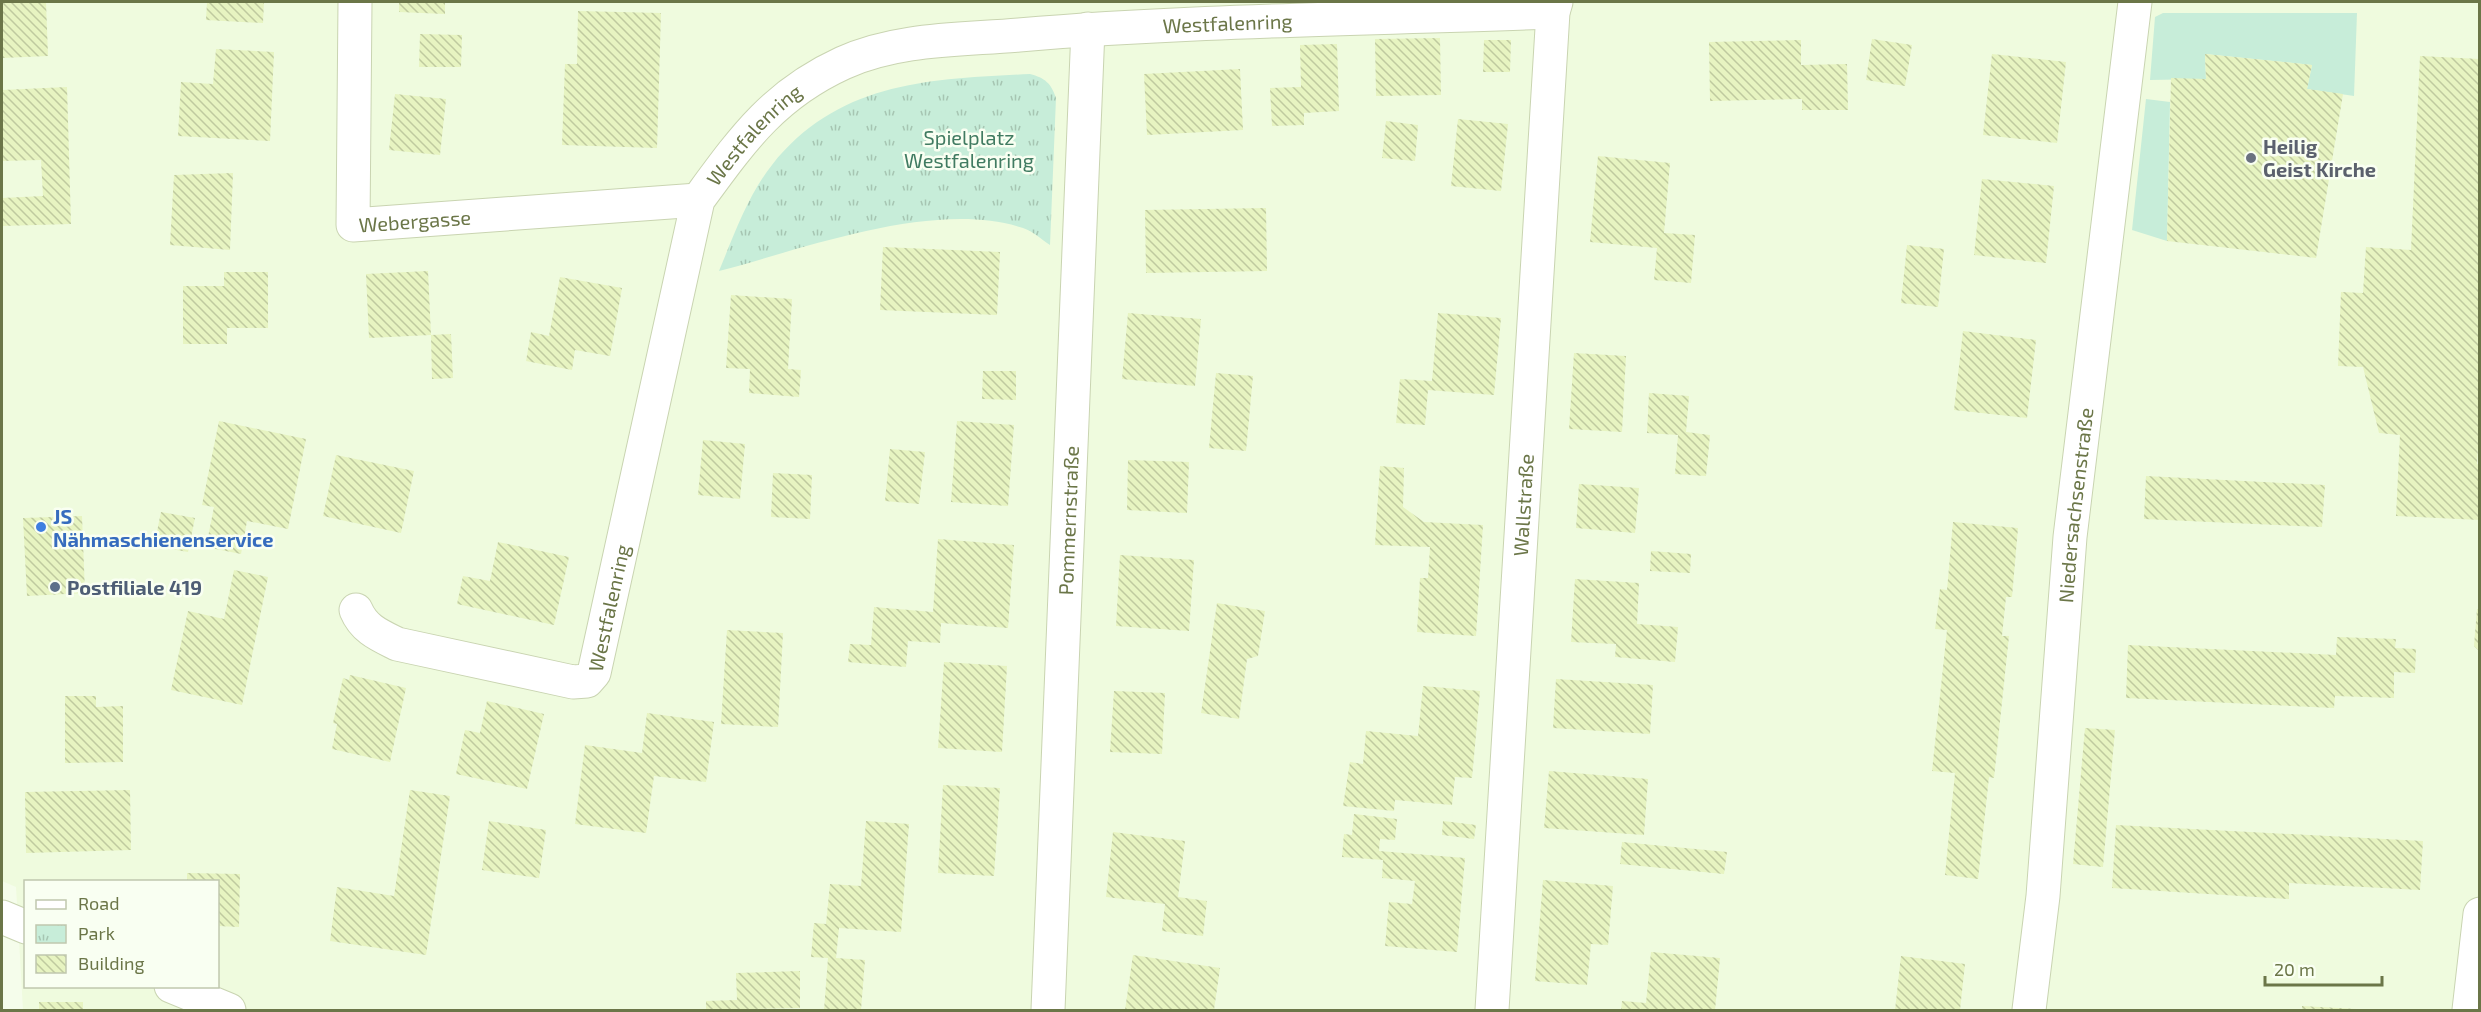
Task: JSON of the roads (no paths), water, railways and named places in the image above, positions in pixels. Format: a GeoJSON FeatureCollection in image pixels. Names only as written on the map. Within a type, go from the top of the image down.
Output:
{"type":"FeatureCollection","features":[{"type":"Feature","properties":{"kind":"street","name":"Webergasse"},"geometry":{"type":"LineString","coordinates":[[355,2],[353,225],[698,200]]}},
{"type":"Feature","properties":{"kind":"street","name":"Niedersachsenstraße"},"geometry":{"type":"LineString","coordinates":[[2029,1011],[2043,896],[2070,537],[2135,2]]}},
{"type":"Feature","properties":{"kind":"street","name":"Westfalenring"},"geometry":{"type":"LineString","coordinates":[[356,610],[360,620],[374,633],[397,644],[573,682],[587,681],[594,673],[698,200],[767,111],[816,76],[874,51],[905,45],[1088,29],[1554,7]]}},
{"type":"Feature","properties":{"kind":"street","name":"Wallstraße"},"geometry":{"type":"LineString","coordinates":[[1492,1011],[1554,7]]}},
{"type":"Feature","properties":{"kind":"street","name":"Pommernstraße"},"geometry":{"type":"LineString","coordinates":[[1048,1011],[1088,29]]}},
{"type":"Feature","properties":{"kind":"street"},"geometry":{"type":"LineString","coordinates":[[2469,1011],[2480,914]]}},
{"type":"Feature","properties":{"kind":"street"},"geometry":{"type":"LineString","coordinates":[[2,917],[24,926]]}},
{"type":"Feature","properties":{"kind":"street"},"geometry":{"type":"LineString","coordinates":[[173,988],[229,1011]]}},
{"type":"Feature","properties":{"kind":"place","name":"Heilig Geist Kirche"},"geometry":{"type":"Point","coordinates":[2251,158]}},
{"type":"Feature","properties":{"kind":"place","name":"JS Nähmaschienenservice"},"geometry":{"type":"Point","coordinates":[41,527]}},
{"type":"Feature","properties":{"kind":"place","name":"Postfiliale 419"},"geometry":{"type":"Point","coordinates":[55,587]}},
{"type":"Feature","properties":{"kind":"park label","name":"Spielplatz Westfalenring"},"geometry":{"type":"Point","coordinates":[969,148]}}]}
